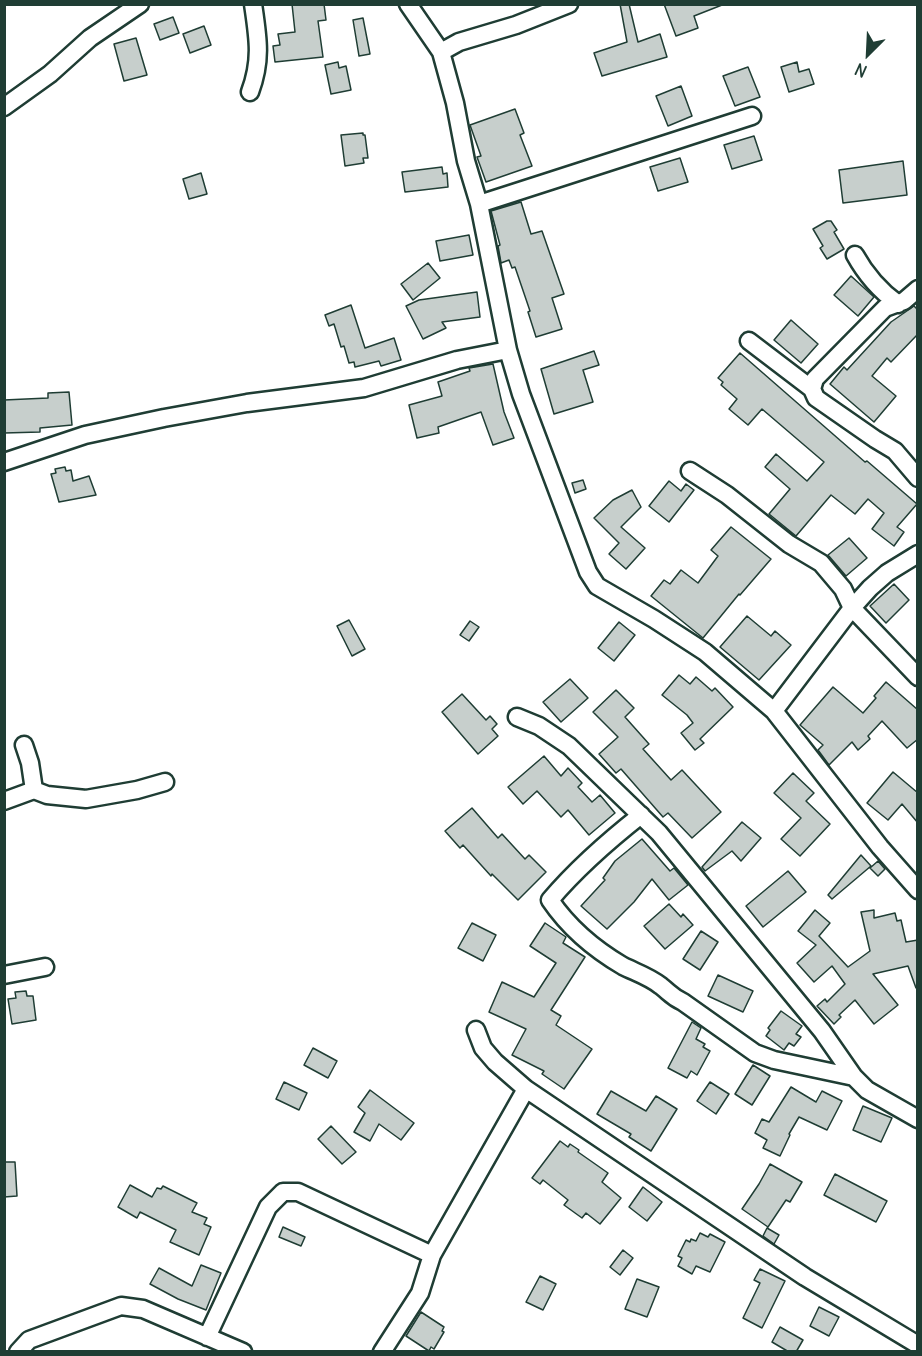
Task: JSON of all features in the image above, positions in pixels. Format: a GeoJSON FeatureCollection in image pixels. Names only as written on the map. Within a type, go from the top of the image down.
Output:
{"type":"FeatureCollection","features":[{"type":"Feature","properties":{"kind":"street"},"geometry":{"type":"LineString","coordinates":[[4,107],[50,74],[90,38],[140,4]]}},
{"type":"Feature","properties":{"kind":"street"},"geometry":{"type":"LineString","coordinates":[[250,92],[258,72],[258,34],[253,4]]}},
{"type":"Feature","properties":{"kind":"street"},"geometry":{"type":"LineString","coordinates":[[408,4],[441,51],[455,103],[466,161],[479,204],[508,350],[521,394],[588,572],[597,586],[705,652],[774,711],[880,846],[918,890]]}},
{"type":"Feature","properties":{"kind":"street"},"geometry":{"type":"LineString","coordinates":[[441,51],[459,42],[516,25],[569,4]]}},
{"type":"Feature","properties":{"kind":"street"},"geometry":{"type":"LineString","coordinates":[[479,204],[752,116]]}},
{"type":"Feature","properties":{"kind":"street"},"geometry":{"type":"LineString","coordinates":[[855,255],[872,281],[898,304]]}},
{"type":"Feature","properties":{"kind":"street"},"geometry":{"type":"LineString","coordinates":[[812,389],[815,379],[885,308],[904,301],[918,289]]}},
{"type":"Feature","properties":{"kind":"street"},"geometry":{"type":"LineString","coordinates":[[749,341],[812,389],[816,398],[829,408],[895,451],[918,478]]}},
{"type":"Feature","properties":{"kind":"street"},"geometry":{"type":"LineString","coordinates":[[4,462],[85,435],[247,403],[364,388],[457,360],[508,350]]}},
{"type":"Feature","properties":{"kind":"street"},"geometry":{"type":"LineString","coordinates":[[690,471],[727,495],[789,544],[821,563],[843,589],[852,608],[918,677]]}},
{"type":"Feature","properties":{"kind":"street"},"geometry":{"type":"LineString","coordinates":[[774,711],[852,608],[887,573],[918,554]]}},
{"type":"Feature","properties":{"kind":"street"},"geometry":{"type":"LineString","coordinates":[[517,717],[539,726],[569,746],[659,833],[822,1031],[854,1077],[867,1090],[918,1119]]}},
{"type":"Feature","properties":{"kind":"street"},"geometry":{"type":"LineString","coordinates":[[24,745],[30,763],[34,790]]}},
{"type":"Feature","properties":{"kind":"street"},"geometry":{"type":"LineString","coordinates":[[4,801],[34,790],[47,795],[86,799],[165,782]]}},
{"type":"Feature","properties":{"kind":"street"},"geometry":{"type":"LineString","coordinates":[[641,815],[572,874],[550,900],[557,911],[585,941],[660,985],[671,997],[683,1002],[755,1053],[774,1060],[854,1077]]}},
{"type":"Feature","properties":{"kind":"street"},"geometry":{"type":"LineString","coordinates":[[4,975],[45,967]]}},
{"type":"Feature","properties":{"kind":"street"},"geometry":{"type":"LineString","coordinates":[[476,1030],[483,1048],[495,1062],[526,1089],[805,1277],[917,1344]]}},
{"type":"Feature","properties":{"kind":"street"},"geometry":{"type":"LineString","coordinates":[[382,1352],[420,1293],[432,1255],[526,1089]]}},
{"type":"Feature","properties":{"kind":"street"},"geometry":{"type":"LineString","coordinates":[[207,1337],[268,1207],[283,1191],[298,1192],[432,1255]]}},
{"type":"Feature","properties":{"kind":"street"},"geometry":{"type":"LineString","coordinates":[[18,1352],[29,1340],[121,1306],[143,1309],[243,1352]]}},
{"type":"Feature","properties":{"kind":"building"},"geometry":{"type":"Polygon","coordinates":[[[292,4],[324,4],[326,20],[318,21],[323,57],[275,62],[273,46],[280,45],[278,34],[295,32],[292,4]]]}},
{"type":"Feature","properties":{"kind":"building"},"geometry":{"type":"Polygon","coordinates":[[[620,4],[629,4],[638,42],[660,34],[667,57],[602,76],[594,53],[627,42],[620,4]]]}},
{"type":"Feature","properties":{"kind":"building"},"geometry":{"type":"Polygon","coordinates":[[[664,4],[722,5],[694,16],[698,28],[676,36],[664,4]]]}},
{"type":"Feature","properties":{"kind":"building"},"geometry":{"type":"Polygon","coordinates":[[[173,17],[179,33],[160,40],[154,24],[173,17]]]}},
{"type":"Feature","properties":{"kind":"building"},"geometry":{"type":"Polygon","coordinates":[[[363,18],[370,54],[359,56],[353,20],[363,18]]]}},
{"type":"Feature","properties":{"kind":"building"},"geometry":{"type":"Polygon","coordinates":[[[204,26],[211,45],[190,53],[183,34],[204,26]]]}},
{"type":"Feature","properties":{"kind":"building"},"geometry":{"type":"Polygon","coordinates":[[[136,38],[147,75],[124,81],[114,44],[136,38]]]}},
{"type":"Feature","properties":{"kind":"building"},"geometry":{"type":"Polygon","coordinates":[[[338,62],[339,68],[346,66],[351,90],[331,94],[325,65],[338,62]]]}},
{"type":"Feature","properties":{"kind":"building"},"geometry":{"type":"Polygon","coordinates":[[[797,62],[799,72],[809,69],[814,84],[789,92],[781,67],[797,62]]]}},
{"type":"Feature","properties":{"kind":"building"},"geometry":{"type":"Polygon","coordinates":[[[748,67],[760,97],[735,106],[723,76],[748,67]]]}},
{"type":"Feature","properties":{"kind":"building"},"geometry":{"type":"Polygon","coordinates":[[[681,86],[692,116],[668,126],[656,96],[681,86]]]}},
{"type":"Feature","properties":{"kind":"building"},"geometry":{"type":"Polygon","coordinates":[[[515,109],[524,133],[520,135],[532,166],[486,182],[477,157],[481,156],[470,125],[515,109]]]}},
{"type":"Feature","properties":{"kind":"building"},"geometry":{"type":"Polygon","coordinates":[[[363,133],[368,158],[363,158],[364,163],[345,166],[341,135],[363,133]]]}},
{"type":"Feature","properties":{"kind":"building"},"geometry":{"type":"Polygon","coordinates":[[[754,136],[762,160],[732,169],[724,145],[754,136]]]}},
{"type":"Feature","properties":{"kind":"building"},"geometry":{"type":"Polygon","coordinates":[[[680,158],[688,182],[658,191],[650,167],[680,158]]]}},
{"type":"Feature","properties":{"kind":"building"},"geometry":{"type":"Polygon","coordinates":[[[903,161],[907,195],[843,203],[839,170],[903,161]]]}},
{"type":"Feature","properties":{"kind":"building"},"geometry":{"type":"Polygon","coordinates":[[[442,167],[443,174],[447,173],[448,187],[405,192],[402,172],[442,167]]]}},
{"type":"Feature","properties":{"kind":"building"},"geometry":{"type":"Polygon","coordinates":[[[201,173],[207,194],[189,199],[183,179],[201,173]]]}},
{"type":"Feature","properties":{"kind":"building"},"geometry":{"type":"Polygon","coordinates":[[[521,202],[531,234],[542,231],[564,294],[552,298],[562,329],[536,337],[515,267],[512,268],[509,260],[501,263],[498,246],[500,245],[491,211],[521,202]]]}},
{"type":"Feature","properties":{"kind":"building"},"geometry":{"type":"Polygon","coordinates":[[[831,221],[837,230],[834,232],[844,249],[827,259],[820,248],[823,246],[813,229],[831,221]]]}},
{"type":"Feature","properties":{"kind":"building"},"geometry":{"type":"Polygon","coordinates":[[[469,235],[473,255],[440,261],[436,241],[469,235]]]}},
{"type":"Feature","properties":{"kind":"building"},"geometry":{"type":"Polygon","coordinates":[[[428,263],[440,278],[413,300],[401,284],[428,263]]]}},
{"type":"Feature","properties":{"kind":"building"},"geometry":{"type":"Polygon","coordinates":[[[851,276],[874,297],[858,316],[834,295],[851,276]]]}},
{"type":"Feature","properties":{"kind":"building"},"geometry":{"type":"Polygon","coordinates":[[[477,292],[480,317],[442,322],[446,328],[423,339],[406,306],[419,300],[477,292]]]}},
{"type":"Feature","properties":{"kind":"building"},"geometry":{"type":"Polygon","coordinates":[[[351,305],[365,348],[394,338],[401,360],[381,366],[379,361],[355,367],[354,362],[349,363],[334,324],[329,326],[325,315],[351,305]]]}},
{"type":"Feature","properties":{"kind":"building"},"geometry":{"type":"Polygon","coordinates":[[[914,306],[918,310],[918,334],[891,362],[887,358],[872,376],[896,396],[874,422],[830,384],[844,367],[847,370],[891,322],[914,306]]]}},
{"type":"Feature","properties":{"kind":"building"},"geometry":{"type":"Polygon","coordinates":[[[791,320],[818,344],[801,363],[774,340],[791,320]]]}},
{"type":"Feature","properties":{"kind":"building"},"geometry":{"type":"Polygon","coordinates":[[[594,351],[599,365],[583,370],[593,402],[554,414],[541,369],[594,351]]]}},
{"type":"Feature","properties":{"kind":"building"},"geometry":{"type":"Polygon","coordinates":[[[740,353],[917,504],[897,527],[904,532],[894,546],[872,529],[884,513],[868,499],[855,514],[831,495],[796,536],[769,514],[790,489],[765,467],[776,454],[807,481],[824,462],[762,409],[748,425],[729,409],[737,399],[721,385],[723,382],[718,378],[740,353]]]}},
{"type":"Feature","properties":{"kind":"building"},"geometry":{"type":"Polygon","coordinates":[[[493,364],[504,412],[514,438],[493,445],[481,412],[438,427],[439,433],[417,438],[409,405],[442,396],[438,382],[470,371],[469,368],[493,364]]]}},
{"type":"Feature","properties":{"kind":"building"},"geometry":{"type":"Polygon","coordinates":[[[69,392],[72,425],[40,428],[40,432],[4,433],[4,400],[48,398],[48,393],[69,392]]]}},
{"type":"Feature","properties":{"kind":"building"},"geometry":{"type":"Polygon","coordinates":[[[65,467],[66,471],[71,470],[73,481],[89,476],[96,495],[59,502],[51,474],[56,473],[55,469],[65,467]]]}},
{"type":"Feature","properties":{"kind":"building"},"geometry":{"type":"Polygon","coordinates":[[[583,480],[586,489],[575,493],[572,483],[583,480]]]}},
{"type":"Feature","properties":{"kind":"building"},"geometry":{"type":"Polygon","coordinates":[[[669,481],[681,491],[686,484],[694,490],[669,522],[649,506],[669,481]]]}},
{"type":"Feature","properties":{"kind":"building"},"geometry":{"type":"Polygon","coordinates":[[[632,490],[641,507],[621,527],[645,548],[626,569],[609,554],[619,543],[594,518],[613,500],[632,490]]]}},
{"type":"Feature","properties":{"kind":"building"},"geometry":{"type":"Polygon","coordinates":[[[731,527],[771,559],[703,638],[651,596],[664,580],[670,584],[681,570],[698,583],[718,556],[711,550],[731,527]]]}},
{"type":"Feature","properties":{"kind":"building"},"geometry":{"type":"Polygon","coordinates":[[[849,538],[867,558],[846,576],[828,555],[849,538]]]}},
{"type":"Feature","properties":{"kind":"building"},"geometry":{"type":"Polygon","coordinates":[[[894,584],[909,600],[886,623],[870,606],[894,584]]]}},
{"type":"Feature","properties":{"kind":"building"},"geometry":{"type":"Polygon","coordinates":[[[747,616],[771,636],[775,631],[791,645],[759,680],[720,647],[747,616]]]}},
{"type":"Feature","properties":{"kind":"building"},"geometry":{"type":"Polygon","coordinates":[[[349,620],[365,649],[352,656],[337,626],[349,620]]]}},
{"type":"Feature","properties":{"kind":"building"},"geometry":{"type":"Polygon","coordinates":[[[470,621],[479,627],[469,641],[460,635],[470,621]]]}},
{"type":"Feature","properties":{"kind":"building"},"geometry":{"type":"Polygon","coordinates":[[[619,622],[635,635],[614,661],[598,648],[619,622]]]}},
{"type":"Feature","properties":{"kind":"building"},"geometry":{"type":"Polygon","coordinates":[[[679,675],[690,684],[696,677],[712,691],[715,688],[733,707],[700,739],[704,743],[695,750],[681,733],[693,723],[687,715],[662,695],[679,675]]]}},
{"type":"Feature","properties":{"kind":"building"},"geometry":{"type":"Polygon","coordinates":[[[570,679],[588,698],[561,722],[543,702],[570,679]]]}},
{"type":"Feature","properties":{"kind":"building"},"geometry":{"type":"Polygon","coordinates":[[[886,682],[918,710],[918,739],[907,748],[882,721],[868,736],[870,739],[858,750],[852,742],[829,765],[818,750],[823,745],[800,725],[833,687],[863,713],[886,682]]]}},
{"type":"Feature","properties":{"kind":"building"},"geometry":{"type":"Polygon","coordinates":[[[616,690],[634,708],[625,717],[649,744],[643,749],[671,780],[682,770],[721,812],[692,838],[668,813],[663,817],[621,769],[616,773],[599,754],[618,737],[593,712],[616,690]]]}},
{"type":"Feature","properties":{"kind":"building"},"geometry":{"type":"Polygon","coordinates":[[[462,694],[486,720],[490,716],[497,724],[492,729],[498,736],[478,754],[442,712],[462,694]]]}},
{"type":"Feature","properties":{"kind":"building"},"geometry":{"type":"Polygon","coordinates":[[[544,756],[561,776],[568,768],[582,783],[578,787],[592,802],[600,795],[615,813],[589,835],[568,810],[561,817],[537,791],[523,804],[508,787],[544,756]]]}},
{"type":"Feature","properties":{"kind":"building"},"geometry":{"type":"Polygon","coordinates":[[[893,772],[918,793],[918,823],[902,804],[888,820],[867,803],[893,772]]]}},
{"type":"Feature","properties":{"kind":"building"},"geometry":{"type":"Polygon","coordinates":[[[793,773],[814,793],[806,801],[830,824],[800,856],[781,839],[801,818],[774,793],[793,773]]]}},
{"type":"Feature","properties":{"kind":"building"},"geometry":{"type":"Polygon","coordinates":[[[472,808],[498,838],[502,834],[525,859],[529,855],[546,872],[518,900],[492,874],[491,876],[463,845],[460,848],[445,831],[472,808]]]}},
{"type":"Feature","properties":{"kind":"building"},"geometry":{"type":"Polygon","coordinates":[[[742,822],[761,838],[741,861],[732,851],[705,871],[702,867],[742,822]]]}},
{"type":"Feature","properties":{"kind":"building"},"geometry":{"type":"Polygon","coordinates":[[[642,839],[670,871],[674,868],[688,885],[669,900],[652,879],[634,902],[607,929],[581,906],[605,880],[603,878],[615,861],[642,839]]]}},
{"type":"Feature","properties":{"kind":"building"},"geometry":{"type":"Polygon","coordinates":[[[861,855],[871,866],[832,899],[828,895],[861,855]]]}},
{"type":"Feature","properties":{"kind":"building"},"geometry":{"type":"Polygon","coordinates":[[[878,861],[885,869],[878,876],[870,868],[878,861]]]}},
{"type":"Feature","properties":{"kind":"building"},"geometry":{"type":"Polygon","coordinates":[[[788,871],[806,892],[763,927],[746,906],[788,871]]]}},
{"type":"Feature","properties":{"kind":"building"},"geometry":{"type":"Polygon","coordinates":[[[669,904],[681,917],[683,914],[693,925],[665,949],[644,926],[669,904]]]}},
{"type":"Feature","properties":{"kind":"building"},"geometry":{"type":"Polygon","coordinates":[[[815,910],[830,923],[819,936],[848,967],[870,951],[861,912],[874,910],[874,918],[895,913],[897,921],[901,920],[906,942],[918,940],[918,988],[916,988],[908,966],[873,974],[898,1005],[874,1024],[855,1000],[839,1015],[841,1017],[834,1024],[817,1006],[825,999],[827,1002],[845,984],[832,966],[814,982],[797,963],[816,945],[798,931],[815,910]]]}},
{"type":"Feature","properties":{"kind":"building"},"geometry":{"type":"Polygon","coordinates":[[[472,923],[496,935],[483,961],[458,948],[472,923]]]}},
{"type":"Feature","properties":{"kind":"building"},"geometry":{"type":"Polygon","coordinates":[[[545,923],[566,937],[563,943],[585,957],[551,1010],[561,1016],[556,1025],[592,1049],[564,1089],[542,1074],[544,1071],[512,1055],[526,1029],[489,1012],[502,982],[534,997],[556,963],[530,946],[545,923]]]}},
{"type":"Feature","properties":{"kind":"building"},"geometry":{"type":"Polygon","coordinates":[[[701,931],[718,942],[700,970],[683,959],[701,931]]]}},
{"type":"Feature","properties":{"kind":"building"},"geometry":{"type":"Polygon","coordinates":[[[718,975],[753,991],[743,1012],[708,996],[718,975]]]}},
{"type":"Feature","properties":{"kind":"building"},"geometry":{"type":"Polygon","coordinates":[[[26,991],[27,996],[33,996],[36,1020],[12,1024],[8,999],[16,998],[15,992],[26,991]]]}},
{"type":"Feature","properties":{"kind":"building"},"geometry":{"type":"Polygon","coordinates":[[[781,1011],[802,1026],[796,1034],[801,1037],[794,1046],[789,1043],[784,1050],[766,1036],[770,1030],[768,1028],[781,1011]]]}},
{"type":"Feature","properties":{"kind":"building"},"geometry":{"type":"Polygon","coordinates":[[[692,1022],[701,1028],[696,1039],[705,1044],[703,1047],[710,1051],[697,1075],[691,1071],[687,1078],[668,1068],[692,1022]]]}},
{"type":"Feature","properties":{"kind":"building"},"geometry":{"type":"Polygon","coordinates":[[[313,1048],[337,1061],[328,1078],[304,1065],[313,1048]]]}},
{"type":"Feature","properties":{"kind":"building"},"geometry":{"type":"Polygon","coordinates":[[[753,1065],[770,1076],[752,1105],[735,1094],[753,1065]]]}},
{"type":"Feature","properties":{"kind":"building"},"geometry":{"type":"Polygon","coordinates":[[[284,1082],[307,1093],[299,1110],[276,1099],[284,1082]]]}},
{"type":"Feature","properties":{"kind":"building"},"geometry":{"type":"Polygon","coordinates":[[[710,1082],[729,1094],[716,1114],[697,1101],[710,1082]]]}},
{"type":"Feature","properties":{"kind":"building"},"geometry":{"type":"Polygon","coordinates":[[[791,1087],[816,1102],[822,1091],[842,1101],[827,1130],[799,1117],[780,1156],[763,1148],[767,1140],[755,1133],[762,1119],[769,1122],[791,1087]]]}},
{"type":"Feature","properties":{"kind":"building"},"geometry":{"type":"Polygon","coordinates":[[[370,1090],[414,1123],[401,1140],[379,1124],[370,1141],[354,1132],[365,1113],[358,1107],[370,1090]]]}},
{"type":"Feature","properties":{"kind":"building"},"geometry":{"type":"Polygon","coordinates":[[[611,1091],[646,1111],[656,1096],[677,1109],[651,1151],[629,1137],[631,1134],[597,1114],[611,1091]]]}},
{"type":"Feature","properties":{"kind":"building"},"geometry":{"type":"Polygon","coordinates":[[[863,1106],[892,1118],[881,1142],[853,1130],[863,1106]]]}},
{"type":"Feature","properties":{"kind":"building"},"geometry":{"type":"Polygon","coordinates":[[[331,1126],[356,1152],[342,1164],[318,1139],[331,1126]]]}},
{"type":"Feature","properties":{"kind":"building"},"geometry":{"type":"Polygon","coordinates":[[[560,1141],[568,1147],[570,1144],[579,1150],[578,1152],[608,1173],[602,1182],[621,1198],[600,1224],[586,1213],[582,1218],[564,1205],[568,1200],[543,1180],[540,1184],[532,1178],[560,1141]]]}},
{"type":"Feature","properties":{"kind":"building"},"geometry":{"type":"Polygon","coordinates":[[[4,1162],[15,1162],[17,1196],[4,1197],[4,1162]]]}},
{"type":"Feature","properties":{"kind":"building"},"geometry":{"type":"Polygon","coordinates":[[[770,1164],[802,1182],[790,1202],[786,1200],[768,1227],[742,1209],[770,1164]]]}},
{"type":"Feature","properties":{"kind":"building"},"geometry":{"type":"Polygon","coordinates":[[[835,1174],[887,1201],[876,1222],[824,1195],[835,1174]]]}},
{"type":"Feature","properties":{"kind":"building"},"geometry":{"type":"Polygon","coordinates":[[[130,1185],[152,1197],[157,1188],[161,1189],[163,1186],[197,1203],[192,1212],[207,1218],[204,1224],[211,1227],[199,1255],[170,1242],[176,1230],[140,1212],[137,1218],[118,1207],[130,1185]]]}},
{"type":"Feature","properties":{"kind":"building"},"geometry":{"type":"Polygon","coordinates":[[[643,1187],[662,1202],[647,1221],[629,1207],[643,1187]]]}},
{"type":"Feature","properties":{"kind":"building"},"geometry":{"type":"Polygon","coordinates":[[[283,1227],[305,1237],[301,1246],[279,1237],[283,1227]]]}},
{"type":"Feature","properties":{"kind":"building"},"geometry":{"type":"Polygon","coordinates":[[[767,1228],[779,1235],[774,1244],[763,1236],[767,1228]]]}},
{"type":"Feature","properties":{"kind":"building"},"geometry":{"type":"Polygon","coordinates":[[[700,1233],[708,1237],[710,1234],[725,1242],[710,1272],[696,1266],[692,1274],[678,1266],[682,1258],[678,1256],[686,1240],[696,1241],[700,1233]]]}},
{"type":"Feature","properties":{"kind":"building"},"geometry":{"type":"Polygon","coordinates":[[[623,1250],[633,1258],[620,1275],[610,1267],[623,1250]]]}},
{"type":"Feature","properties":{"kind":"building"},"geometry":{"type":"Polygon","coordinates":[[[201,1265],[221,1273],[206,1310],[178,1299],[150,1284],[159,1268],[192,1286],[201,1265]]]}},
{"type":"Feature","properties":{"kind":"building"},"geometry":{"type":"Polygon","coordinates":[[[760,1269],[785,1281],[762,1328],[743,1318],[760,1283],[754,1280],[760,1269]]]}},
{"type":"Feature","properties":{"kind":"building"},"geometry":{"type":"Polygon","coordinates":[[[540,1276],[556,1284],[543,1310],[526,1302],[540,1276]]]}},
{"type":"Feature","properties":{"kind":"building"},"geometry":{"type":"Polygon","coordinates":[[[637,1279],[659,1287],[647,1317],[625,1309],[637,1279]]]}},
{"type":"Feature","properties":{"kind":"building"},"geometry":{"type":"Polygon","coordinates":[[[819,1307],[839,1317],[829,1336],[810,1326],[819,1307]]]}},
{"type":"Feature","properties":{"kind":"building"},"geometry":{"type":"Polygon","coordinates":[[[421,1312],[444,1327],[442,1331],[444,1332],[434,1349],[431,1347],[429,1351],[406,1336],[421,1312]]]}},
{"type":"Feature","properties":{"kind":"building"},"geometry":{"type":"Polygon","coordinates":[[[780,1327],[803,1340],[796,1352],[789,1352],[772,1342],[780,1327]]]}}]}
